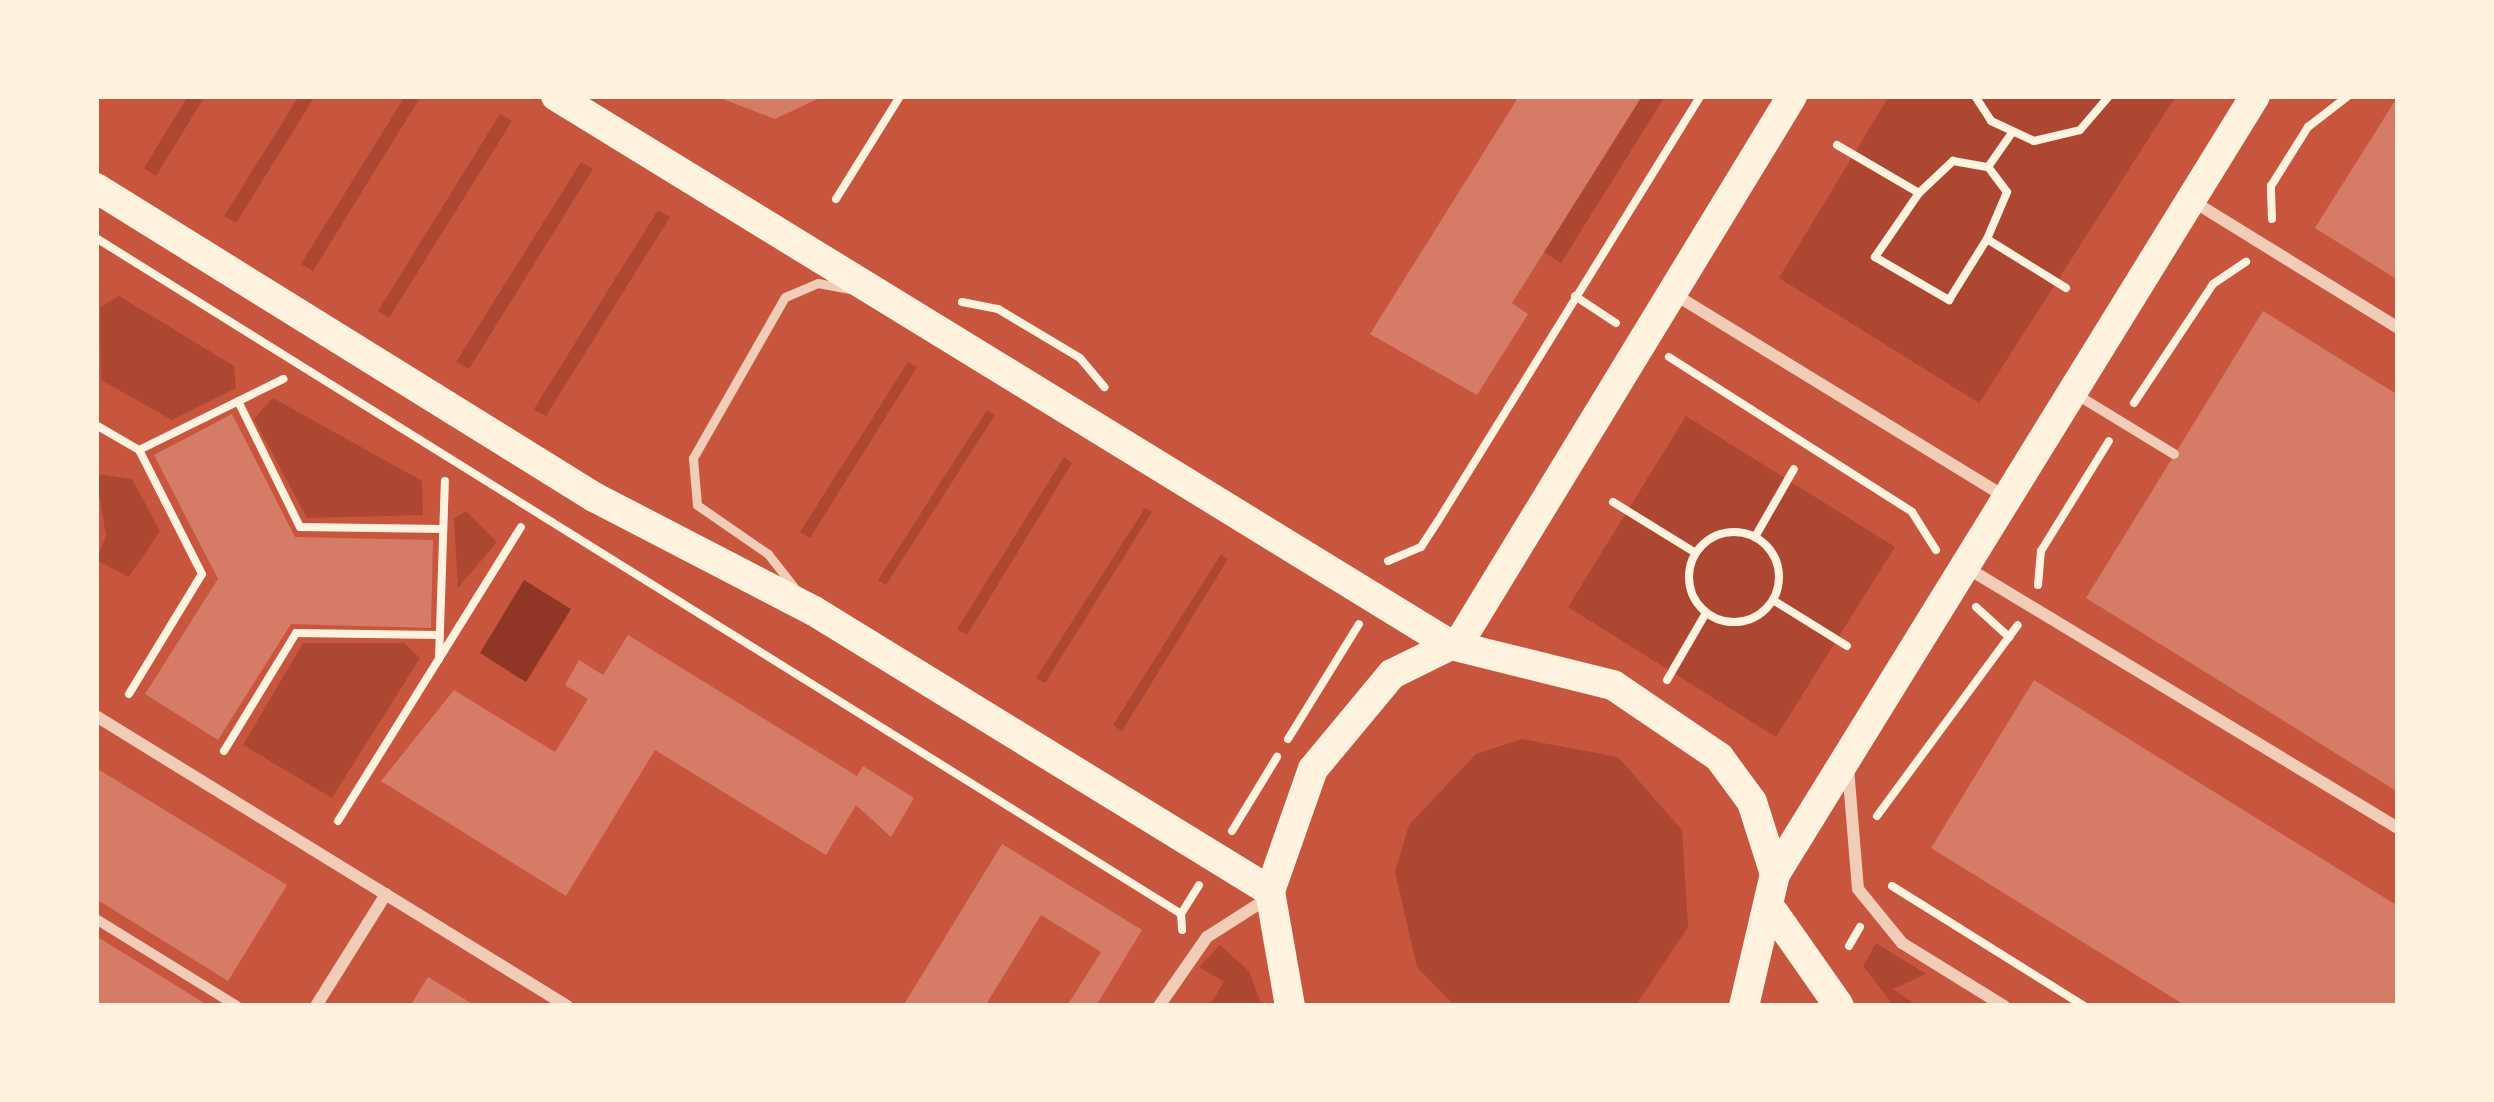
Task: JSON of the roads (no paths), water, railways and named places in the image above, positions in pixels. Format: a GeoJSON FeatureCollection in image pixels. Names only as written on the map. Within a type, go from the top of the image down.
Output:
{"type":"FeatureCollection","features":[{"type":"Feature","properties":{"kind":"main road"},"geometry":{"type":"LineString","coordinates":[[556,96],[900,300],[1454,645],[1613,685],[1679,722],[1752,802],[1775,874],[1774,913],[1744,1006]]}},
{"type":"Feature","properties":{"kind":"main road"},"geometry":{"type":"LineString","coordinates":[[1290,1006],[1270,894],[1313,769],[1347,717],[1392,674],[1454,645],[1792,96]]}},
{"type":"Feature","properties":{"kind":"main road"},"geometry":{"type":"LineString","coordinates":[[1775,874],[2255,96]]}},
{"type":"Feature","properties":{"kind":"main road"},"geometry":{"type":"LineString","coordinates":[[96,188],[690,554],[814,611],[1270,894]]}},
{"type":"Feature","properties":{"kind":"main road"},"geometry":{"type":"LineString","coordinates":[[1774,913],[1839,1006]]}},
{"type":"Feature","properties":{"kind":"street"},"geometry":{"type":"LineString","coordinates":[[2191,200],[2398,328]]}},
{"type":"Feature","properties":{"kind":"street"},"geometry":{"type":"LineString","coordinates":[[1673,293],[2006,497]]}},
{"type":"Feature","properties":{"kind":"street"},"geometry":{"type":"LineString","coordinates":[[2071,392],[2174,454]]}},
{"type":"Feature","properties":{"kind":"street"},"geometry":{"type":"LineString","coordinates":[[1959,571],[2031,601],[2398,828]]}},
{"type":"Feature","properties":{"kind":"street"},"geometry":{"type":"LineString","coordinates":[[96,716],[567,1006]]}},
{"type":"Feature","properties":{"kind":"street"},"geometry":{"type":"LineString","coordinates":[[1847,753],[1858,890],[1902,943],[2004,1006]]}},
{"type":"Feature","properties":{"kind":"street"},"geometry":{"type":"LineString","coordinates":[[316,1006],[386,894]]}},
{"type":"Feature","properties":{"kind":"street"},"geometry":{"type":"LineString","coordinates":[[1160,1006],[1208,937],[1270,894]]}},
{"type":"Feature","properties":{"kind":"street"},"geometry":{"type":"LineString","coordinates":[[96,919],[237,1006]]}},
{"type":"Feature","properties":{"kind":"lane"},"geometry":{"type":"LineString","coordinates":[[814,611],[769,554],[697,505],[693,458],[785,297],[818,283],[900,300]]}}]}
